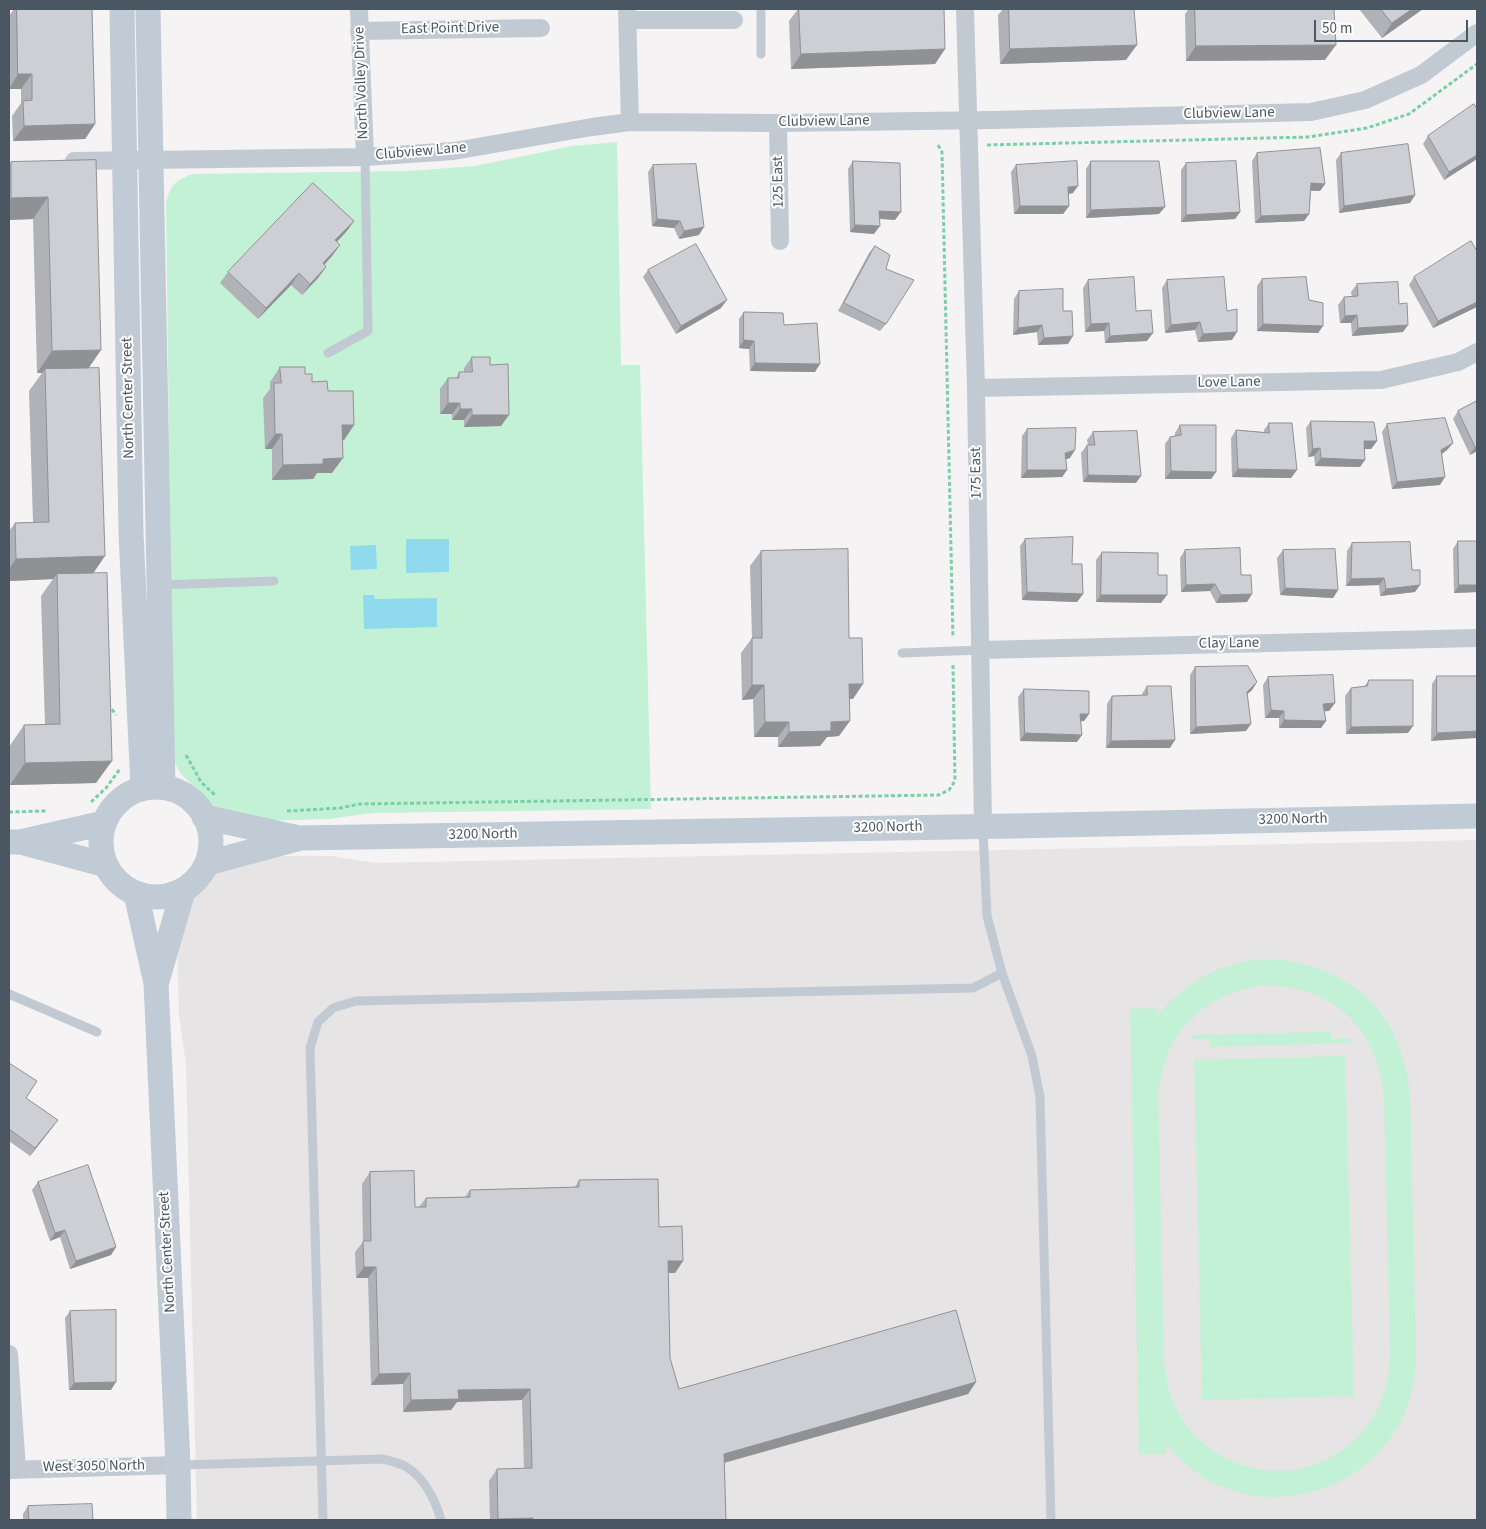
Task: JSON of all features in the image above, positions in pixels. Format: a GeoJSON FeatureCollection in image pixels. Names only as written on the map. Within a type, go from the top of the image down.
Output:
{"type":"FeatureCollection","features":[{"type":"Feature","properties":{"kind":"street","name":"North Center Street"},"geometry":{"type":"LineString","coordinates":[[122,9],[131,533],[153,787]]}},
{"type":"Feature","properties":{"kind":"street","name":"North Center Street"},"geometry":{"type":"LineString","coordinates":[[148,9],[159,585],[153,787]]}},
{"type":"Feature","properties":{"kind":"street","name":"North Volley Drive"},"geometry":{"type":"LineString","coordinates":[[359,9],[365,156]]}},
{"type":"Feature","properties":{"kind":"street","name":"175 East"},"geometry":{"type":"LineString","coordinates":[[965,9],[976,388],[983,826]]}},
{"type":"Feature","properties":{"kind":"street"},"geometry":{"type":"LineString","coordinates":[[630,122],[628,14],[734,20]]}},
{"type":"Feature","properties":{"kind":"street","name":"East Point Drive"},"geometry":{"type":"LineString","coordinates":[[359,31],[541,28]]}},
{"type":"Feature","properties":{"kind":"street","name":"Clubview Lane"},"geometry":{"type":"LineString","coordinates":[[54,161],[365,156],[454,150],[630,122],[778,123],[1311,112],[1365,100],[1421,75],[1477,33]]}},
{"type":"Feature","properties":{"kind":"street","name":"125 East"},"geometry":{"type":"LineString","coordinates":[[778,123],[780,241]]}},
{"type":"Feature","properties":{"kind":"street","name":"Love Lane"},"geometry":{"type":"LineString","coordinates":[[976,388],[1381,380],[1458,362],[1477,352]]}},
{"type":"Feature","properties":{"kind":"street","name":"Clay Lane"},"geometry":{"type":"LineString","coordinates":[[980,650],[1477,638]]}},
{"type":"Feature","properties":{"kind":"street"},"geometry":{"type":"LineString","coordinates":[[14,842],[97,813],[113,806],[126,795],[153,787],[181,792],[197,803],[299,838]]}},
{"type":"Feature","properties":{"kind":"street"},"geometry":{"type":"LineString","coordinates":[[97,813],[99,846],[108,871],[120,884],[136,894],[158,899],[183,891],[200,876],[208,863],[213,840],[210,828],[213,809]]}},
{"type":"Feature","properties":{"kind":"street","name":"3200 North"},"geometry":{"type":"LineString","coordinates":[[299,838],[1477,816]]}},
{"type":"Feature","properties":{"kind":"street"},"geometry":{"type":"LineString","coordinates":[[208,863],[299,838]]}},
{"type":"Feature","properties":{"kind":"street"},"geometry":{"type":"LineString","coordinates":[[14,842],[106,865]]}},
{"type":"Feature","properties":{"kind":"street"},"geometry":{"type":"LineString","coordinates":[[156,983],[183,891]]}},
{"type":"Feature","properties":{"kind":"street"},"geometry":{"type":"LineString","coordinates":[[136,894],[156,983]]}},
{"type":"Feature","properties":{"kind":"street","name":"North Center Street"},"geometry":{"type":"LineString","coordinates":[[156,983],[179,1520]]}},
{"type":"Feature","properties":{"kind":"street"},"geometry":{"type":"LineString","coordinates":[[9,1354],[13,1469]]}},
{"type":"Feature","properties":{"kind":"street","name":"West 3050 North"},"geometry":{"type":"LineString","coordinates":[[13,1469],[178,1466]]}},
{"type":"Feature","properties":{"kind":"lane"},"geometry":{"type":"LineString","coordinates":[[761,9],[761,54]]}},
{"type":"Feature","properties":{"kind":"lane"},"geometry":{"type":"LineString","coordinates":[[328,353],[368,331],[365,156]]}},
{"type":"Feature","properties":{"kind":"lane"},"geometry":{"type":"LineString","coordinates":[[159,585],[274,581]]}},
{"type":"Feature","properties":{"kind":"lane"},"geometry":{"type":"LineString","coordinates":[[902,653],[980,650]]}},
{"type":"Feature","properties":{"kind":"lane"},"geometry":{"type":"LineString","coordinates":[[983,826],[987,916],[1002,973],[1032,1056],[1040,1097],[1051,1520]]}},
{"type":"Feature","properties":{"kind":"lane"},"geometry":{"type":"LineString","coordinates":[[322,1520],[310,1048],[318,1022],[333,1008],[356,1001],[972,988],[1002,973]]}},
{"type":"Feature","properties":{"kind":"lane"},"geometry":{"type":"LineString","coordinates":[[9,994],[97,1032]]}},
{"type":"Feature","properties":{"kind":"lane"},"geometry":{"type":"LineString","coordinates":[[178,1466],[383,1459],[405,1466],[425,1484],[436,1501],[441,1520]]}},
{"type":"Feature","properties":{"kind":"path"},"geometry":{"type":"LineString","coordinates":[[281,811],[340,808],[370,804],[939,795],[949,790],[955,781],[953,651],[942,152],[938,146]]}},
{"type":"Feature","properties":{"kind":"path"},"geometry":{"type":"LineString","coordinates":[[104,699],[115,712],[118,720]]}},
{"type":"Feature","properties":{"kind":"path"},"geometry":{"type":"LineString","coordinates":[[184,749],[188,761],[201,782],[213,809]]}},
{"type":"Feature","properties":{"kind":"path"},"geometry":{"type":"LineString","coordinates":[[97,813],[106,788],[120,769],[122,762]]}},
{"type":"Feature","properties":{"kind":"path"},"geometry":{"type":"LineString","coordinates":[[9,812],[49,811]]}},
{"type":"Feature","properties":{"kind":"shaded area"},"geometry":{"type":"Polygon","coordinates":[[[1477,840],[1477,1520],[197,1520],[186,1064],[179,1015],[177,941],[184,907],[195,892],[219,869],[265,856],[331,856],[375,863],[1477,840]]]}},
{"type":"Feature","properties":{"kind":"green space"},"geometry":{"type":"Polygon","coordinates":[[[617,142],[621,365],[640,365],[651,809],[372,813],[329,819],[254,821],[219,811],[180,773],[173,759],[166,203],[172,187],[182,178],[193,174],[410,171],[475,166],[572,146],[617,142]]]}},
{"type":"Feature","properties":{"kind":"green space"},"geometry":{"type":"Polygon","coordinates":[[[1265,959],[1295,962],[1322,970],[1346,982],[1366,997],[1383,1017],[1396,1040],[1405,1066],[1410,1096],[1416,1354],[1410,1399],[1405,1413],[1390,1439],[1370,1461],[1346,1478],[1320,1490],[1291,1496],[1262,1497],[1234,1491],[1200,1475],[1166,1444],[1166,1454],[1139,1454],[1130,1009],[1156,1008],[1156,1017],[1180,993],[1204,976],[1248,961],[1265,959]],[[1263,985],[1241,990],[1222,997],[1205,1007],[1178,1034],[1162,1072],[1158,1094],[1164,1361],[1170,1394],[1178,1412],[1193,1433],[1212,1450],[1233,1462],[1257,1469],[1282,1471],[1306,1467],[1330,1458],[1357,1438],[1372,1419],[1383,1397],[1389,1372],[1390,1355],[1384,1096],[1379,1071],[1372,1049],[1361,1031],[1347,1015],[1311,993],[1288,987],[1263,985]]]}},
{"type":"Feature","properties":{"kind":"green space"},"geometry":{"type":"Polygon","coordinates":[[[1331,1032],[1331,1039],[1350,1038],[1350,1043],[1210,1047],[1210,1039],[1192,1039],[1192,1035],[1331,1032]]]}},
{"type":"Feature","properties":{"kind":"green space"},"geometry":{"type":"Polygon","coordinates":[[[1345,1056],[1354,1396],[1202,1400],[1194,1060],[1345,1056]]]}},
{"type":"Feature","properties":{"kind":"water"},"geometry":{"type":"Polygon","coordinates":[[[406,539],[449,539],[449,572],[406,573],[406,539]]]}},
{"type":"Feature","properties":{"kind":"water"},"geometry":{"type":"Polygon","coordinates":[[[376,545],[377,569],[351,570],[350,546],[376,545]]]}},
{"type":"Feature","properties":{"kind":"water"},"geometry":{"type":"Polygon","coordinates":[[[363,595],[374,595],[375,599],[437,598],[437,627],[364,629],[363,595]]]}},
{"type":"Feature","properties":{"kind":"building"},"geometry":{"type":"Polygon","coordinates":[[[17,9],[92,9],[95,124],[24,126],[23,101],[32,100],[32,74],[18,74],[17,9]]]}},
{"type":"Feature","properties":{"kind":"building"},"geometry":{"type":"Polygon","coordinates":[[[799,9],[944,9],[945,49],[801,54],[799,9]]]}},
{"type":"Feature","properties":{"kind":"building"},"geometry":{"type":"Polygon","coordinates":[[[1009,9],[1134,9],[1137,45],[1010,49],[1009,9]]]}},
{"type":"Feature","properties":{"kind":"building"},"geometry":{"type":"Polygon","coordinates":[[[1195,9],[1334,9],[1336,45],[1196,46],[1195,9]]]}},
{"type":"Feature","properties":{"kind":"building"},"geometry":{"type":"Polygon","coordinates":[[[1381,9],[1412,9],[1392,23],[1381,9]]]}},
{"type":"Feature","properties":{"kind":"building"},"geometry":{"type":"Polygon","coordinates":[[[1474,104],[1477,109],[1477,155],[1449,172],[1428,136],[1474,104]]]}},
{"type":"Feature","properties":{"kind":"building"},"geometry":{"type":"Polygon","coordinates":[[[1408,144],[1415,195],[1344,206],[1341,153],[1408,144]]]}},
{"type":"Feature","properties":{"kind":"building"},"geometry":{"type":"Polygon","coordinates":[[[1320,148],[1325,184],[1311,183],[1309,214],[1261,216],[1257,153],[1320,148]]]}},
{"type":"Feature","properties":{"kind":"building"},"geometry":{"type":"Polygon","coordinates":[[[96,160],[101,350],[52,351],[48,197],[11,198],[11,162],[96,160]]]}},
{"type":"Feature","properties":{"kind":"building"},"geometry":{"type":"Polygon","coordinates":[[[853,161],[900,163],[901,212],[879,211],[880,226],[855,225],[853,161]]]}},
{"type":"Feature","properties":{"kind":"building"},"geometry":{"type":"Polygon","coordinates":[[[1077,161],[1078,186],[1068,187],[1069,206],[1020,206],[1016,165],[1077,161]]]}},
{"type":"Feature","properties":{"kind":"building"},"geometry":{"type":"Polygon","coordinates":[[[1091,161],[1159,161],[1165,207],[1091,210],[1091,161]]]}},
{"type":"Feature","properties":{"kind":"building"},"geometry":{"type":"Polygon","coordinates":[[[1236,161],[1240,212],[1186,215],[1186,163],[1236,161]]]}},
{"type":"Feature","properties":{"kind":"building"},"geometry":{"type":"Polygon","coordinates":[[[696,164],[704,227],[684,231],[680,221],[657,219],[653,165],[696,164]]]}},
{"type":"Feature","properties":{"kind":"building"},"geometry":{"type":"Polygon","coordinates":[[[313,183],[354,221],[335,240],[340,245],[323,263],[326,267],[310,284],[299,273],[266,308],[228,272],[313,183]]]}},
{"type":"Feature","properties":{"kind":"building"},"geometry":{"type":"Polygon","coordinates":[[[1471,241],[1477,251],[1477,302],[1438,321],[1414,277],[1471,241]]]}},
{"type":"Feature","properties":{"kind":"building"},"geometry":{"type":"Polygon","coordinates":[[[696,244],[727,300],[681,326],[648,270],[696,244]]]}},
{"type":"Feature","properties":{"kind":"building"},"geometry":{"type":"Polygon","coordinates":[[[875,246],[890,255],[886,269],[914,280],[886,324],[844,303],[875,246]]]}},
{"type":"Feature","properties":{"kind":"building"},"geometry":{"type":"Polygon","coordinates":[[[1134,277],[1136,311],[1151,310],[1153,333],[1110,336],[1109,323],[1091,324],[1088,280],[1134,277]]]}},
{"type":"Feature","properties":{"kind":"building"},"geometry":{"type":"Polygon","coordinates":[[[1224,277],[1227,311],[1237,309],[1237,332],[1203,334],[1200,322],[1171,325],[1167,280],[1224,277]]]}},
{"type":"Feature","properties":{"kind":"building"},"geometry":{"type":"Polygon","coordinates":[[[1306,277],[1309,300],[1323,303],[1323,326],[1263,324],[1262,279],[1306,277]]]}},
{"type":"Feature","properties":{"kind":"building"},"geometry":{"type":"Polygon","coordinates":[[[1398,282],[1399,304],[1407,303],[1408,325],[1358,328],[1357,315],[1345,316],[1344,297],[1358,296],[1357,284],[1398,282]]]}},
{"type":"Feature","properties":{"kind":"building"},"geometry":{"type":"Polygon","coordinates":[[[1063,289],[1063,311],[1072,311],[1073,336],[1044,338],[1042,325],[1018,328],[1019,291],[1063,289]]]}},
{"type":"Feature","properties":{"kind":"building"},"geometry":{"type":"Polygon","coordinates":[[[744,312],[783,313],[784,325],[817,323],[820,364],[755,363],[754,341],[744,340],[744,312]]]}},
{"type":"Feature","properties":{"kind":"building"},"geometry":{"type":"Polygon","coordinates":[[[472,357],[490,357],[490,365],[508,364],[509,415],[472,415],[472,409],[460,409],[460,403],[448,403],[448,378],[459,378],[459,372],[472,372],[472,357]]]}},
{"type":"Feature","properties":{"kind":"building"},"geometry":{"type":"Polygon","coordinates":[[[280,367],[305,367],[305,374],[312,374],[312,382],[327,381],[328,391],[353,391],[354,425],[342,425],[343,458],[323,459],[323,464],[283,465],[282,434],[275,434],[274,383],[281,383],[280,367]]]}},
{"type":"Feature","properties":{"kind":"building"},"geometry":{"type":"Polygon","coordinates":[[[99,368],[105,556],[16,559],[15,523],[49,522],[45,369],[99,368]]]}},
{"type":"Feature","properties":{"kind":"building"},"geometry":{"type":"Polygon","coordinates":[[[1477,401],[1477,446],[1475,447],[1458,411],[1477,401]]]}},
{"type":"Feature","properties":{"kind":"building"},"geometry":{"type":"Polygon","coordinates":[[[1445,418],[1453,443],[1441,450],[1445,477],[1397,482],[1387,424],[1445,418]]]}},
{"type":"Feature","properties":{"kind":"building"},"geometry":{"type":"Polygon","coordinates":[[[1311,421],[1374,422],[1377,441],[1364,441],[1365,460],[1321,458],[1320,448],[1313,449],[1311,421]]]}},
{"type":"Feature","properties":{"kind":"building"},"geometry":{"type":"Polygon","coordinates":[[[1269,423],[1292,423],[1297,470],[1238,469],[1236,430],[1269,433],[1269,423]]]}},
{"type":"Feature","properties":{"kind":"building"},"geometry":{"type":"Polygon","coordinates":[[[1180,425],[1216,425],[1216,472],[1171,471],[1170,437],[1181,435],[1180,425]]]}},
{"type":"Feature","properties":{"kind":"building"},"geometry":{"type":"Polygon","coordinates":[[[1076,428],[1075,450],[1065,453],[1067,470],[1027,470],[1027,429],[1076,428]]]}},
{"type":"Feature","properties":{"kind":"building"},"geometry":{"type":"Polygon","coordinates":[[[1137,431],[1141,476],[1088,475],[1087,445],[1095,445],[1093,432],[1137,431]]]}},
{"type":"Feature","properties":{"kind":"building"},"geometry":{"type":"Polygon","coordinates":[[[1073,537],[1072,564],[1082,564],[1083,594],[1027,592],[1025,539],[1073,537]]]}},
{"type":"Feature","properties":{"kind":"building"},"geometry":{"type":"Polygon","coordinates":[[[1458,541],[1477,541],[1477,585],[1459,585],[1458,541]]]}},
{"type":"Feature","properties":{"kind":"building"},"geometry":{"type":"Polygon","coordinates":[[[1410,542],[1412,570],[1420,570],[1420,585],[1386,589],[1384,578],[1351,579],[1352,543],[1410,542]]]}},
{"type":"Feature","properties":{"kind":"building"},"geometry":{"type":"Polygon","coordinates":[[[1240,548],[1241,575],[1251,575],[1252,594],[1221,595],[1215,584],[1186,585],[1185,550],[1240,548]]]}},
{"type":"Feature","properties":{"kind":"building"},"geometry":{"type":"Polygon","coordinates":[[[848,549],[849,638],[862,638],[863,684],[849,684],[850,721],[831,722],[831,731],[789,732],[789,722],[765,722],[764,685],[752,685],[752,638],[762,638],[761,551],[848,549]]]}},
{"type":"Feature","properties":{"kind":"building"},"geometry":{"type":"Polygon","coordinates":[[[1335,549],[1338,590],[1285,588],[1283,550],[1335,549]]]}},
{"type":"Feature","properties":{"kind":"building"},"geometry":{"type":"Polygon","coordinates":[[[1102,552],[1158,553],[1158,575],[1167,575],[1167,595],[1101,595],[1102,552]]]}},
{"type":"Feature","properties":{"kind":"building"},"geometry":{"type":"Polygon","coordinates":[[[107,573],[112,761],[25,763],[24,725],[60,724],[57,574],[107,573]]]}},
{"type":"Feature","properties":{"kind":"building"},"geometry":{"type":"Polygon","coordinates":[[[1248,666],[1257,682],[1247,692],[1251,724],[1196,727],[1195,667],[1248,666]]]}},
{"type":"Feature","properties":{"kind":"building"},"geometry":{"type":"Polygon","coordinates":[[[1333,675],[1335,703],[1323,704],[1326,721],[1284,720],[1284,711],[1271,710],[1268,677],[1333,675]]]}},
{"type":"Feature","properties":{"kind":"building"},"geometry":{"type":"Polygon","coordinates":[[[1437,676],[1477,676],[1477,731],[1437,733],[1437,676]]]}},
{"type":"Feature","properties":{"kind":"building"},"geometry":{"type":"Polygon","coordinates":[[[1369,680],[1413,680],[1413,726],[1351,727],[1351,688],[1367,686],[1369,680]]]}},
{"type":"Feature","properties":{"kind":"building"},"geometry":{"type":"Polygon","coordinates":[[[1147,686],[1171,686],[1175,740],[1111,741],[1112,696],[1147,695],[1147,686]]]}},
{"type":"Feature","properties":{"kind":"building"},"geometry":{"type":"Polygon","coordinates":[[[1024,689],[1089,691],[1089,714],[1080,714],[1082,735],[1025,733],[1024,689]]]}},
{"type":"Feature","properties":{"kind":"building"},"geometry":{"type":"Polygon","coordinates":[[[9,1063],[37,1081],[26,1098],[58,1120],[35,1148],[9,1129],[9,1063]]]}},
{"type":"Feature","properties":{"kind":"building"},"geometry":{"type":"Polygon","coordinates":[[[88,1165],[116,1247],[76,1261],[65,1230],[55,1233],[38,1182],[88,1165]]]}},
{"type":"Feature","properties":{"kind":"building"},"geometry":{"type":"Polygon","coordinates":[[[414,1171],[415,1207],[426,1207],[426,1198],[470,1197],[470,1190],[579,1187],[579,1180],[658,1179],[659,1227],[682,1226],[683,1261],[668,1261],[670,1358],[679,1389],[956,1310],[976,1382],[724,1454],[726,1520],[498,1519],[497,1469],[532,1468],[530,1389],[458,1390],[459,1399],[411,1400],[410,1373],[379,1374],[376,1267],[364,1267],[363,1241],[371,1241],[370,1172],[414,1171]]]}},
{"type":"Feature","properties":{"kind":"building"},"geometry":{"type":"Polygon","coordinates":[[[116,1310],[116,1382],[74,1383],[70,1311],[116,1310]]]}},
{"type":"Feature","properties":{"kind":"building"},"geometry":{"type":"Polygon","coordinates":[[[92,1504],[93,1520],[29,1520],[28,1506],[92,1504]]]}}]}
